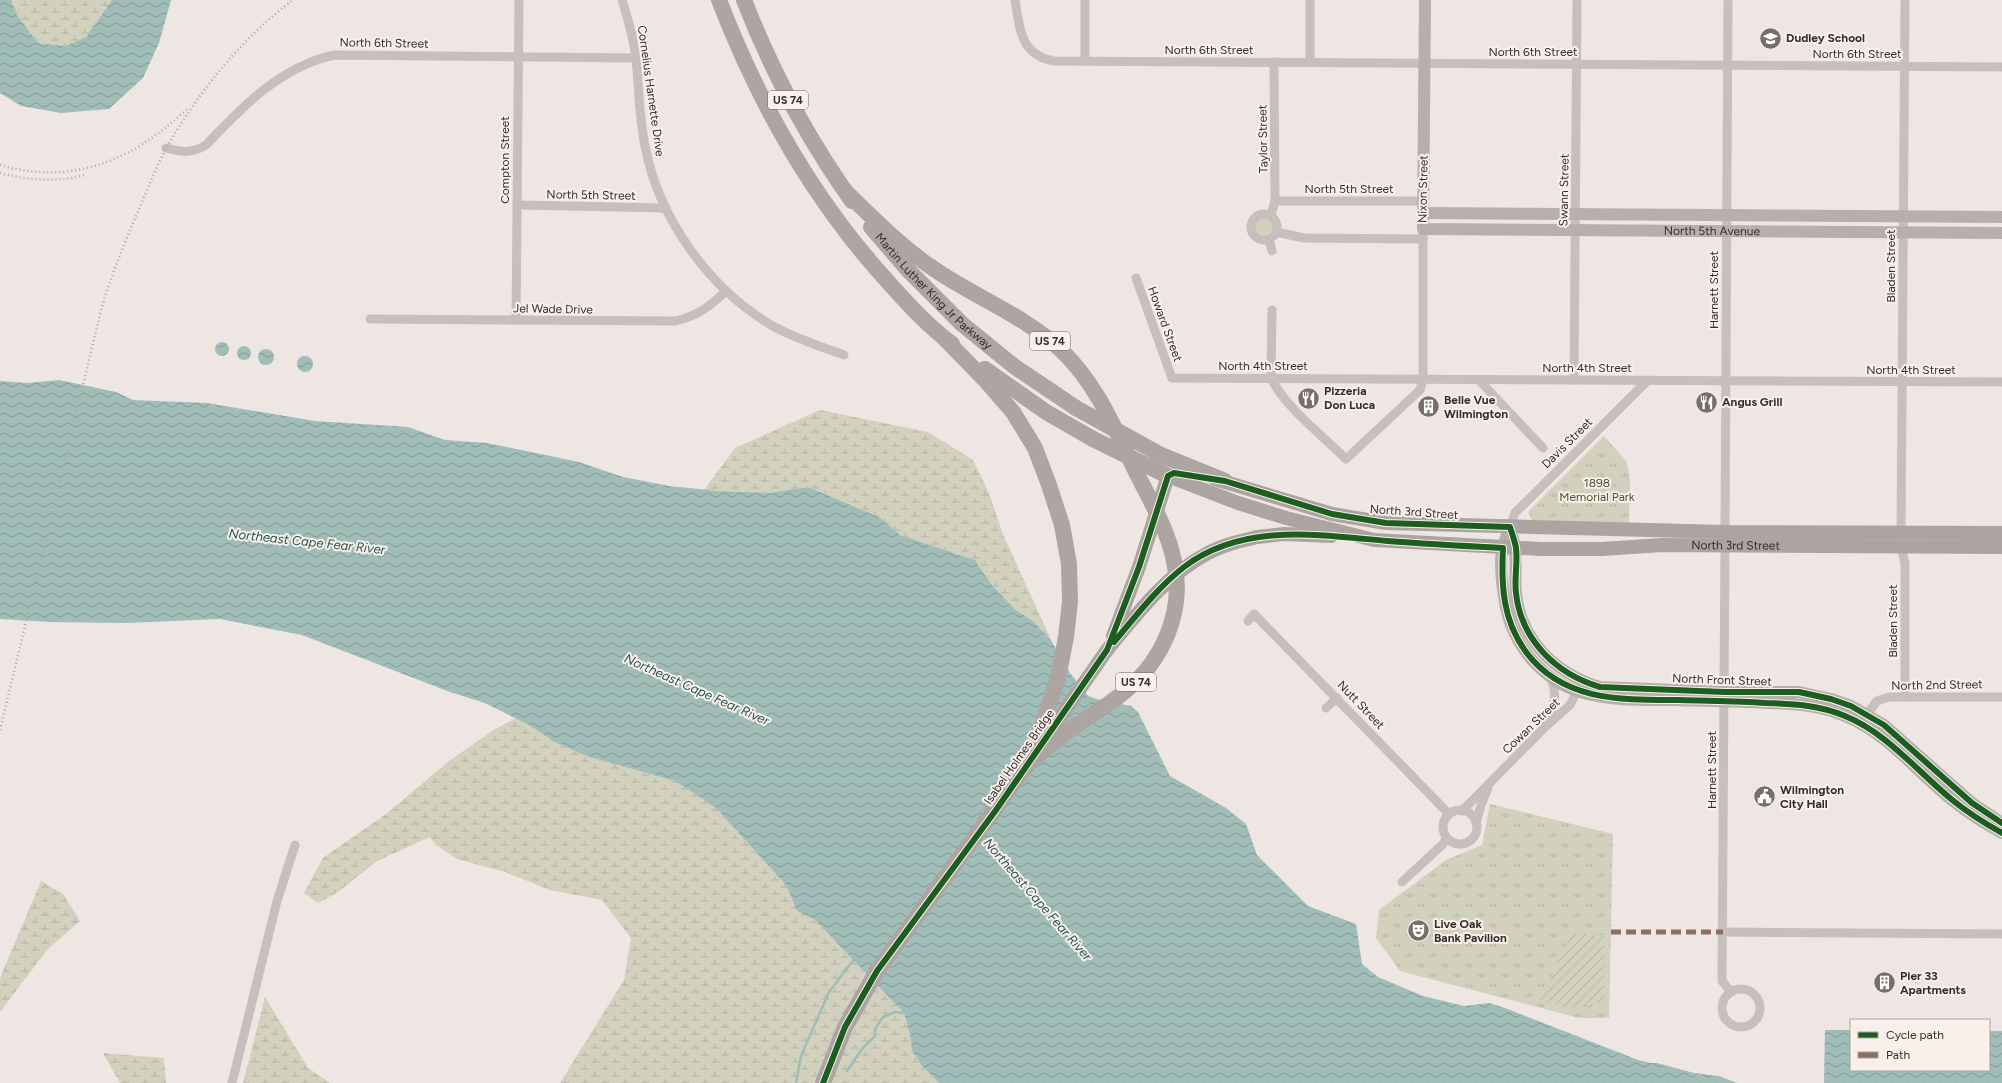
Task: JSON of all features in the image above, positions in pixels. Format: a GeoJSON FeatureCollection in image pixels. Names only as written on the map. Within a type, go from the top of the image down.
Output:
{"type":"FeatureCollection","features":[{"type":"Feature","properties":{"kind":"highway","name":"Martin Luther King Jr Parkway"},"geometry":{"type":"LineString","coordinates":[[719,0],[739,52],[762,100],[791,152],[818,193],[870,262],[918,316],[944,338],[1046,412],[1093,439],[1168,476]]}},
{"type":"Feature","properties":{"kind":"highway","name":"Martin Luther King Jr Parkway"},"geometry":{"type":"LineString","coordinates":[[744,0],[778,81],[818,152],[876,234],[908,270],[962,324],[1015,366],[1076,408],[1161,454],[1225,481]]}},
{"type":"Feature","properties":{"kind":"highway","name":"US 74"},"geometry":{"type":"LineString","coordinates":[[846,192],[914,254],[937,272],[1034,329],[1061,350],[1074,364],[1088,380],[1108,414],[1152,503],[1174,560],[1177,597],[1172,622],[1164,644],[1152,664],[1123,694],[1066,732],[1030,761]]}},
{"type":"Feature","properties":{"kind":"highway","name":"US 74"},"geometry":{"type":"LineString","coordinates":[[944,338],[1008,406],[1035,448],[1050,485],[1062,525],[1069,564],[1070,601],[1066,637],[1058,678],[1030,761]]}},
{"type":"Feature","properties":{"kind":"highway","name":"Isabel Holmes Bridge"},"geometry":{"type":"LineString","coordinates":[[824,1083],[845,1027],[877,972],[1030,761]]}},
{"type":"Feature","properties":{"kind":"main road"},"geometry":{"type":"LineString","coordinates":[[1168,476],[1178,473],[1225,481]]}},
{"type":"Feature","properties":{"kind":"main road","name":"North 3rd Street"},"geometry":{"type":"LineString","coordinates":[[1168,476],[1238,503],[1293,520],[1374,540],[1509,548],[1602,549],[1662,545],[1725,538]]}},
{"type":"Feature","properties":{"kind":"main road","name":"Isabel Holmes Bridge"},"geometry":{"type":"LineString","coordinates":[[1030,761],[1107,650],[1140,567],[1168,476]]}},
{"type":"Feature","properties":{"kind":"main road","name":"North 3rd Street"},"geometry":{"type":"LineString","coordinates":[[1225,481],[1332,514],[1386,523],[1510,527],[1725,538],[1901,539],[2002,533]]}},
{"type":"Feature","properties":{"kind":"main road"},"geometry":{"type":"LineString","coordinates":[[1107,650],[1152,598],[1185,566],[1209,552],[1257,536],[1284,534],[1374,540]]}},
{"type":"Feature","properties":{"kind":"main road","name":"North 3rd Street"},"geometry":{"type":"LineString","coordinates":[[1901,539],[2002,547]]}},
{"type":"Feature","properties":{"kind":"street","name":"Compton Street"},"geometry":{"type":"LineString","coordinates":[[516,320],[519,0]]}},
{"type":"Feature","properties":{"kind":"street","name":"Cornelius Harnette Drive"},"geometry":{"type":"LineString","coordinates":[[622,0],[630,28],[636,58],[640,113],[645,148],[653,176],[666,208],[681,236],[698,259],[726,291],[771,324],[789,334],[844,355]]}},
{"type":"Feature","properties":{"kind":"street","name":"North 6th Street"},"geometry":{"type":"LineString","coordinates":[[1014,0],[1020,30],[1027,46],[1037,56],[1047,60],[1064,62],[1310,62],[2002,67]]}},
{"type":"Feature","properties":{"kind":"street"},"geometry":{"type":"LineString","coordinates":[[1085,0],[1085,62]]}},
{"type":"Feature","properties":{"kind":"street"},"geometry":{"type":"LineString","coordinates":[[1310,0],[1310,62]]}},
{"type":"Feature","properties":{"kind":"street","name":"Nixon Street"},"geometry":{"type":"LineString","coordinates":[[1423,379],[1425,0]]}},
{"type":"Feature","properties":{"kind":"street","name":"Swann Street"},"geometry":{"type":"LineString","coordinates":[[1574,380],[1577,0]]}},
{"type":"Feature","properties":{"kind":"street","name":"Harnett Street"},"geometry":{"type":"LineString","coordinates":[[1728,0],[1722,981],[1731,992]]}},
{"type":"Feature","properties":{"kind":"street","name":"Bladen Street"},"geometry":{"type":"LineString","coordinates":[[1905,0],[1901,539],[1905,563],[1905,697]]}},
{"type":"Feature","properties":{"kind":"street","name":"North 6th Street"},"geometry":{"type":"LineString","coordinates":[[166,148],[187,152],[197,150],[206,145],[264,88],[294,69],[321,58],[334,55],[636,58]]}},
{"type":"Feature","properties":{"kind":"street","name":"Taylor Street"},"geometry":{"type":"LineString","coordinates":[[1271,215],[1275,202],[1274,62]]}},
{"type":"Feature","properties":{"kind":"street","name":"North 5th Street"},"geometry":{"type":"LineString","coordinates":[[1275,202],[1423,207]]}},
{"type":"Feature","properties":{"kind":"street","name":"North 5th Street"},"geometry":{"type":"LineString","coordinates":[[517,205],[666,208]]}},
{"type":"Feature","properties":{"kind":"street","name":"North 5th Avenue"},"geometry":{"type":"LineString","coordinates":[[1423,207],[1575,214],[2002,217]]}},
{"type":"Feature","properties":{"kind":"street"},"geometry":{"type":"LineString","coordinates":[[1258,215],[1271,215],[1277,222],[1276,232],[1269,239],[1263,240],[1257,238],[1253,233],[1251,226],[1253,220],[1258,215]]}},
{"type":"Feature","properties":{"kind":"street","name":"North 5th Avenue"},"geometry":{"type":"LineString","coordinates":[[1423,234],[1575,230],[2002,233]]}},
{"type":"Feature","properties":{"kind":"street"},"geometry":{"type":"LineString","coordinates":[[1276,232],[1304,238],[1423,234]]}},
{"type":"Feature","properties":{"kind":"street"},"geometry":{"type":"LineString","coordinates":[[1269,239],[1272,251]]}},
{"type":"Feature","properties":{"kind":"street","name":"Howard Street"},"geometry":{"type":"LineString","coordinates":[[1136,278],[1172,378]]}},
{"type":"Feature","properties":{"kind":"street","name":"Jel Wade Drive"},"geometry":{"type":"LineString","coordinates":[[370,319],[676,321],[698,314],[706,309],[726,291]]}},
{"type":"Feature","properties":{"kind":"street"},"geometry":{"type":"LineString","coordinates":[[1272,310],[1271,378],[1284,398],[1346,459],[1420,390],[1423,379]]}},
{"type":"Feature","properties":{"kind":"street","name":"North 4th Street"},"geometry":{"type":"LineString","coordinates":[[1172,378],[2002,382]]}},
{"type":"Feature","properties":{"kind":"street"},"geometry":{"type":"LineString","coordinates":[[1478,379],[1543,448]]}},
{"type":"Feature","properties":{"kind":"street","name":"Davis Street"},"geometry":{"type":"LineString","coordinates":[[1510,527],[1515,513],[1648,380]]}},
{"type":"Feature","properties":{"kind":"street","name":"North Front Street"},"geometry":{"type":"LineString","coordinates":[[1510,527],[1509,548],[1516,595],[1525,627],[1534,642],[1579,686]]}},
{"type":"Feature","properties":{"kind":"street","name":"North Front Street"},"geometry":{"type":"LineString","coordinates":[[1509,548],[1502,572],[1505,603],[1511,625],[1530,658],[1551,678],[1616,699],[1724,696],[1808,704],[1845,716],[1864,719],[1902,740],[1972,803],[2002,823]]}},
{"type":"Feature","properties":{"kind":"street","name":"Nutt Street"},"geometry":{"type":"LineString","coordinates":[[1251,617],[1337,698],[1449,814]]}},
{"type":"Feature","properties":{"kind":"street"},"geometry":{"type":"LineString","coordinates":[[1543,729],[1552,715],[1555,690],[1551,678]]}},
{"type":"Feature","properties":{"kind":"street","name":"Cowan Street"},"geometry":{"type":"LineString","coordinates":[[1462,811],[1543,729],[1570,705],[1579,686]]}},
{"type":"Feature","properties":{"kind":"street","name":"North 2nd Street"},"geometry":{"type":"LineString","coordinates":[[1864,719],[1877,701],[1889,697],[2002,697]]}},
{"type":"Feature","properties":{"kind":"street"},"geometry":{"type":"LineString","coordinates":[[1326,708],[1337,698]]}},
{"type":"Feature","properties":{"kind":"street","name":"North Front Street"},"geometry":{"type":"LineString","coordinates":[[1864,719],[1888,743],[1951,800],[1975,818],[2002,833]]}},
{"type":"Feature","properties":{"kind":"street","name":"Cowan Street"},"geometry":{"type":"LineString","coordinates":[[1476,823],[1481,805],[1490,783]]}},
{"type":"Feature","properties":{"kind":"street"},"geometry":{"type":"LineString","coordinates":[[1462,811],[1468,813],[1476,823],[1475,834],[1472,839],[1467,842],[1456,844],[1446,838],[1443,827],[1444,821],[1449,814],[1462,811]]}},
{"type":"Feature","properties":{"kind":"street"},"geometry":{"type":"LineString","coordinates":[[1402,882],[1446,838]]}},
{"type":"Feature","properties":{"kind":"street"},"geometry":{"type":"LineString","coordinates":[[232,1083],[277,901],[295,845]]}},
{"type":"Feature","properties":{"kind":"street"},"geometry":{"type":"LineString","coordinates":[[1723,932],[2002,934]]}},
{"type":"Feature","properties":{"kind":"street"},"geometry":{"type":"LineString","coordinates":[[1744,989],[1755,995],[1758,1000],[1760,1013],[1752,1024],[1740,1027],[1734,1026],[1726,1020],[1722,1011],[1722,1005],[1724,1000],[1731,992],[1744,989]]}},
{"type":"Feature","properties":{"kind":"green space"},"geometry":{"type":"Polygon","coordinates":[[[11,0],[112,0],[86,37],[65,46],[38,43],[17,15],[11,0]]]}},
{"type":"Feature","properties":{"kind":"green space"},"geometry":{"type":"Polygon","coordinates":[[[1264,217],[1270,220],[1273,226],[1270,232],[1264,235],[1258,232],[1255,226],[1258,220],[1264,217]]]}},
{"type":"Feature","properties":{"kind":"green space"},"geometry":{"type":"Polygon","coordinates":[[[820,410],[928,432],[973,460],[989,493],[1002,532],[1051,640],[1033,621],[1016,610],[1005,599],[991,584],[975,560],[900,535],[879,517],[808,487],[770,493],[704,490],[735,448],[820,410]]]}},
{"type":"Feature","properties":{"kind":"green space","name":"1898 Memorial Park"},"geometry":{"type":"Polygon","coordinates":[[[1604,436],[1627,462],[1630,480],[1629,524],[1532,520],[1528,512],[1604,436]]]}},
{"type":"Feature","properties":{"kind":"green space"},"geometry":{"type":"Polygon","coordinates":[[[516,718],[590,757],[675,781],[715,807],[786,885],[797,911],[814,919],[904,1013],[910,1035],[912,1051],[922,1066],[939,1083],[560,1083],[624,980],[631,938],[602,900],[550,890],[505,872],[457,859],[436,845],[430,837],[377,861],[338,892],[318,903],[304,893],[323,858],[386,814],[449,761],[495,729],[516,718]]]}},
{"type":"Feature","properties":{"kind":"green space"},"geometry":{"type":"Polygon","coordinates":[[[1490,804],[1613,834],[1609,1018],[1579,1018],[1400,971],[1376,938],[1379,910],[1446,860],[1482,845],[1490,804]]]}},
{"type":"Feature","properties":{"kind":"green space"},"geometry":{"type":"Polygon","coordinates":[[[41,881],[63,894],[80,921],[47,950],[0,1012],[0,978],[41,881]]]}},
{"type":"Feature","properties":{"kind":"green space"},"geometry":{"type":"Polygon","coordinates":[[[1572,933],[1604,935],[1604,1001],[1575,1009],[1540,1000],[1572,933]]]}},
{"type":"Feature","properties":{"kind":"green space"},"geometry":{"type":"Polygon","coordinates":[[[265,997],[308,1068],[330,1083],[243,1083],[265,997]]]}},
{"type":"Feature","properties":{"kind":"green space"},"geometry":{"type":"Polygon","coordinates":[[[103,1053],[164,1058],[166,1083],[120,1083],[103,1053]]]}},
{"type":"Feature","properties":{"kind":"water"},"geometry":{"type":"Polygon","coordinates":[[[0,0],[11,0],[17,15],[38,43],[65,46],[86,37],[112,0],[171,0],[159,43],[143,78],[109,109],[61,113],[21,106],[0,93],[0,0]]]}},
{"type":"Feature","properties":{"kind":"water"},"geometry":{"type":"Polygon","coordinates":[[[219,342],[225,342],[229,346],[229,352],[225,356],[219,356],[215,352],[215,346],[219,342]]]}},
{"type":"Feature","properties":{"kind":"water"},"geometry":{"type":"Polygon","coordinates":[[[241,346],[247,346],[251,350],[251,356],[247,360],[241,360],[237,356],[237,350],[241,346]]]}},
{"type":"Feature","properties":{"kind":"water"},"geometry":{"type":"Polygon","coordinates":[[[263,349],[269,349],[274,354],[272,363],[269,365],[263,365],[258,360],[258,354],[263,349]]]}},
{"type":"Feature","properties":{"kind":"water"},"geometry":{"type":"Polygon","coordinates":[[[305,356],[311,358],[313,364],[311,370],[305,372],[299,370],[297,364],[299,358],[305,356]]]}},
{"type":"Feature","properties":{"kind":"water","name":"Northeast Cape Fear River"},"geometry":{"type":"Polygon","coordinates":[[[59,380],[116,392],[133,400],[207,403],[315,421],[408,427],[445,440],[487,443],[579,462],[623,477],[669,486],[719,491],[770,493],[808,487],[879,517],[900,535],[975,560],[991,584],[1005,599],[1016,610],[1033,621],[1051,640],[1070,673],[1088,696],[1103,701],[1131,706],[1138,712],[1170,776],[1226,808],[1246,824],[1257,855],[1308,906],[1356,924],[1362,964],[1378,977],[1423,996],[1464,1006],[1489,1003],[1638,1060],[1657,1063],[1694,1073],[1719,1076],[1737,1083],[939,1083],[922,1066],[912,1051],[910,1035],[904,1013],[814,919],[797,911],[786,885],[715,807],[675,781],[590,757],[555,742],[529,725],[485,703],[450,692],[302,635],[220,619],[127,623],[50,622],[0,619],[0,381],[27,383],[59,380]]]}},
{"type":"Feature","properties":{"kind":"water"},"geometry":{"type":"Polygon","coordinates":[[[1825,1030],[1850,1030],[1850,1071],[1990,1071],[1990,1031],[2002,1031],[2002,1083],[1824,1083],[1825,1030]]]}},
{"type":"Feature","properties":{"kind":"waterway"},"geometry":{"type":"LineString","coordinates":[[796,1083],[801,1056],[829,992],[855,958]]}},
{"type":"Feature","properties":{"kind":"waterway"},"geometry":{"type":"LineString","coordinates":[[847,1071],[862,1049],[875,1036],[875,1029],[883,1017],[895,1012],[904,1013]]}},
{"type":"Feature","properties":{"kind":"railway"},"geometry":{"type":"LineString","coordinates":[[0,730],[101,310],[108,286],[122,251],[163,155],[193,106],[207,86],[239,48],[256,31],[293,0]]}},
{"type":"Feature","properties":{"kind":"railway"},"geometry":{"type":"LineString","coordinates":[[0,165],[27,171],[53,172],[77,170],[101,164],[124,155],[145,142],[187,109]]}},
{"type":"Feature","properties":{"kind":"railway"},"geometry":{"type":"LineString","coordinates":[[0,173],[42,180],[63,179],[84,175]]}},
{"type":"Feature","properties":{"kind":"marked path"},"geometry":{"type":"LineString","coordinates":[[1611,932],[1723,932]]}},
{"type":"Feature","properties":{"kind":"cycle path"},"geometry":{"type":"LineString","coordinates":[[823,1083],[845,1027],[877,971],[996,810],[1107,650],[1139,567],[1168,476],[1174,473],[1225,481],[1332,514],[1386,523],[1510,527],[1515,543],[1516,553],[1516,593],[1519,610],[1525,626],[1543,653],[1555,664],[1569,673],[1600,687],[1724,692],[1799,692],[1831,699],[1851,706],[1884,725],[1972,803],[2002,823]]}},
{"type":"Feature","properties":{"kind":"cycle path"},"geometry":{"type":"LineString","coordinates":[[1114,642],[1147,603],[1174,575],[1207,553],[1231,543],[1256,537],[1309,535],[1503,548],[1502,575],[1504,595],[1506,609],[1512,628],[1526,652],[1541,668],[1558,681],[1595,695],[1616,698],[1637,700],[1733,701],[1786,704],[1816,707],[1835,712],[1860,723],[1888,742],[1957,804],[2002,833]]}},
{"type":"Feature","properties":{"kind":"place","name":"Dudley School"},"geometry":{"type":"Point","coordinates":[1771,38]}},
{"type":"Feature","properties":{"kind":"place","name":"Pizzeria Don Luca"},"geometry":{"type":"Point","coordinates":[1309,398]}},
{"type":"Feature","properties":{"kind":"place","name":"Angus Grill"},"geometry":{"type":"Point","coordinates":[1707,402]}},
{"type":"Feature","properties":{"kind":"place","name":"Belle Vue Wilmington"},"geometry":{"type":"Point","coordinates":[1429,407]}},
{"type":"Feature","properties":{"kind":"place","name":"Wilmington City Hall"},"geometry":{"type":"Point","coordinates":[1765,797]}},
{"type":"Feature","properties":{"kind":"place","name":"Live Oak Bank Pavilion"},"geometry":{"type":"Point","coordinates":[1418,931]}},
{"type":"Feature","properties":{"kind":"place","name":"Pier 33 Apartments"},"geometry":{"type":"Point","coordinates":[1884,983]}}]}
